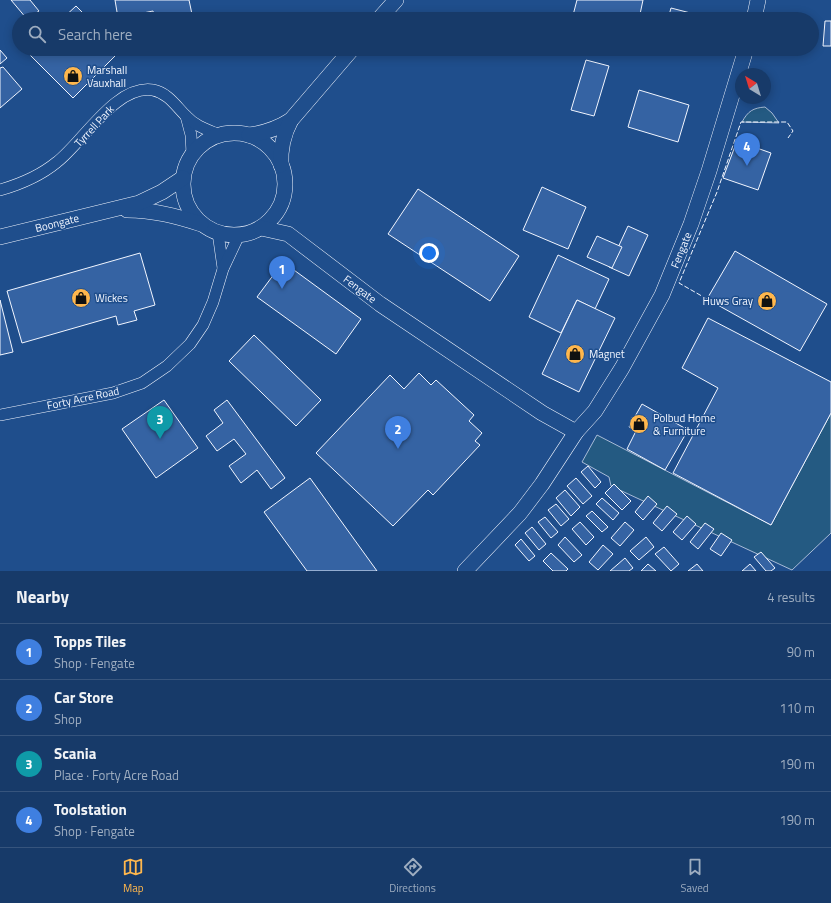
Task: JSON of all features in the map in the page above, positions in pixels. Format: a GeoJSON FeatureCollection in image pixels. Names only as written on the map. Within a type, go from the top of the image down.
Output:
{"type":"FeatureCollection","features":[{"type":"Feature","properties":{"kind":"street"},"geometry":{"type":"LineString","coordinates":[[385,12],[396,0]]}},
{"type":"Feature","properties":{"kind":"street"},"geometry":{"type":"LineString","coordinates":[[755,12],[758,0]]}},
{"type":"Feature","properties":{"kind":"street"},"geometry":{"type":"LineString","coordinates":[[281,165],[280,149],[284,134],[291,120],[346,56]]}},
{"type":"Feature","properties":{"kind":"street","name":"Fengate"},"geometry":{"type":"LineString","coordinates":[[465,571],[520,513],[542,484],[576,432],[595,412],[622,368],[662,295],[691,224],[709,171],[744,56]]}},
{"type":"Feature","properties":{"kind":"street","name":"Tyrrell Park"},"geometry":{"type":"LineString","coordinates":[[0,190],[26,182],[57,162],[74,147],[117,101],[128,94],[141,90],[154,90],[165,95],[175,103],[186,116],[202,128],[220,135]]}},
{"type":"Feature","properties":{"kind":"street"},"geometry":{"type":"LineString","coordinates":[[186,116],[191,135],[192,154]]}},
{"type":"Feature","properties":{"kind":"street"},"geometry":{"type":"LineString","coordinates":[[284,195],[279,208],[271,219],[261,228],[239,235],[218,233],[201,224],[192,214],[186,203],[183,191],[183,178],[186,165],[192,154],[205,142],[220,135],[235,133],[249,135],[264,134],[291,120]]}},
{"type":"Feature","properties":{"kind":"street"},"geometry":{"type":"LineString","coordinates":[[249,135],[263,142],[274,152],[281,165],[284,174],[284,213],[288,234]]}},
{"type":"Feature","properties":{"kind":"street","name":"Boongate"},"geometry":{"type":"LineString","coordinates":[[0,237],[138,203],[162,192],[183,178]]}},
{"type":"Feature","properties":{"kind":"street","name":"Boongate"},"geometry":{"type":"LineString","coordinates":[[114,210],[143,210],[172,215],[201,224]]}},
{"type":"Feature","properties":{"kind":"street","name":"Fengate"},"geometry":{"type":"LineString","coordinates":[[261,228],[288,234],[380,304],[542,413],[576,432]]}},
{"type":"Feature","properties":{"kind":"street"},"geometry":{"type":"LineString","coordinates":[[218,233],[223,269]]}},
{"type":"Feature","properties":{"kind":"street","name":"Forty Acre Road"},"geometry":{"type":"LineString","coordinates":[[0,414],[113,393],[142,383],[168,366],[190,344],[202,325],[213,302],[223,269],[239,235]]}},
{"type":"Feature","properties":{"kind":"shaded area"},"geometry":{"type":"Polygon","coordinates":[[[765,107],[772,113],[779,123],[742,122],[746,115],[751,111],[757,108],[765,107]]]}},
{"type":"Feature","properties":{"kind":"shaded area"},"geometry":{"type":"Polygon","coordinates":[[[831,413],[831,533],[792,570],[611,486],[609,477],[582,462],[597,435],[771,525],[831,413]]]}},
{"type":"Feature","properties":{"kind":"building"},"geometry":{"type":"Polygon","coordinates":[[[11,0],[30,0],[39,11],[38,12],[21,12],[11,0]]]}},
{"type":"Feature","properties":{"kind":"building"},"geometry":{"type":"Polygon","coordinates":[[[115,0],[189,0],[192,12],[153,11],[117,12],[115,0]]]}},
{"type":"Feature","properties":{"kind":"building"},"geometry":{"type":"Polygon","coordinates":[[[577,0],[643,0],[640,12],[574,12],[577,0]]]}},
{"type":"Feature","properties":{"kind":"building"},"geometry":{"type":"Polygon","coordinates":[[[76,6],[82,12],[70,12],[76,6]]]}},
{"type":"Feature","properties":{"kind":"building"},"geometry":{"type":"Polygon","coordinates":[[[671,8],[687,12],[670,12],[671,8]]]}},
{"type":"Feature","properties":{"kind":"building"},"geometry":{"type":"Polygon","coordinates":[[[825,21],[831,21],[831,46],[823,46],[825,21]]]}},
{"type":"Feature","properties":{"kind":"building"},"geometry":{"type":"Polygon","coordinates":[[[0,50],[7,58],[0,64],[0,50]]]}},
{"type":"Feature","properties":{"kind":"building","name":"Marshall Vauxhall"},"geometry":{"type":"Polygon","coordinates":[[[31,56],[115,56],[73,98],[31,56]]]}},
{"type":"Feature","properties":{"kind":"building"},"geometry":{"type":"Polygon","coordinates":[[[586,60],[609,66],[594,116],[571,110],[586,60]]]}},
{"type":"Feature","properties":{"kind":"building"},"geometry":{"type":"Polygon","coordinates":[[[3,67],[22,89],[0,108],[0,68],[3,67]]]}},
{"type":"Feature","properties":{"kind":"building"},"geometry":{"type":"Polygon","coordinates":[[[639,90],[689,105],[678,142],[628,127],[639,90]]]}},
{"type":"Feature","properties":{"kind":"building"},"geometry":{"type":"Polygon","coordinates":[[[737,141],[771,153],[758,190],[723,178],[737,141]]]}},
{"type":"Feature","properties":{"kind":"building"},"geometry":{"type":"Polygon","coordinates":[[[542,187],[586,207],[568,249],[523,230],[542,187]]]}},
{"type":"Feature","properties":{"kind":"building"},"geometry":{"type":"Polygon","coordinates":[[[418,189],[519,256],[490,301],[388,234],[418,189]]]}},
{"type":"Feature","properties":{"kind":"building"},"geometry":{"type":"Polygon","coordinates":[[[628,226],[648,235],[629,276],[609,267],[628,226]]]}},
{"type":"Feature","properties":{"kind":"building"},"geometry":{"type":"Polygon","coordinates":[[[597,236],[622,247],[612,268],[587,257],[597,236]]]}},
{"type":"Feature","properties":{"kind":"building","name":"Huws Gray"},"geometry":{"type":"Polygon","coordinates":[[[735,251],[827,304],[800,351],[707,299],[735,251]]]}},
{"type":"Feature","properties":{"kind":"building","name":"Wickes"},"geometry":{"type":"Polygon","coordinates":[[[140,253],[155,305],[134,311],[137,320],[118,325],[116,316],[22,343],[7,291],[140,253]]]}},
{"type":"Feature","properties":{"kind":"building"},"geometry":{"type":"Polygon","coordinates":[[[558,255],[609,279],[595,309],[577,300],[561,333],[529,317],[558,255]]]}},
{"type":"Feature","properties":{"kind":"building"},"geometry":{"type":"Polygon","coordinates":[[[283,262],[361,319],[336,354],[257,297],[283,262]]]}},
{"type":"Feature","properties":{"kind":"building"},"geometry":{"type":"Polygon","coordinates":[[[0,300],[13,352],[0,355],[0,300]]]}},
{"type":"Feature","properties":{"kind":"building","name":"Magnet"},"geometry":{"type":"Polygon","coordinates":[[[577,300],[615,318],[579,392],[542,374],[577,300]]]}},
{"type":"Feature","properties":{"kind":"building"},"geometry":{"type":"Polygon","coordinates":[[[708,318],[831,382],[831,413],[771,525],[673,473],[718,388],[682,368],[708,318]]]}},
{"type":"Feature","properties":{"kind":"building"},"geometry":{"type":"Polygon","coordinates":[[[254,335],[321,400],[296,426],[229,361],[254,335]]]}},
{"type":"Feature","properties":{"kind":"building"},"geometry":{"type":"Polygon","coordinates":[[[419,373],[431,385],[436,380],[474,415],[469,421],[482,433],[475,441],[480,445],[433,495],[428,490],[393,526],[316,453],[390,375],[404,389],[419,373]]]}},
{"type":"Feature","properties":{"kind":"building"},"geometry":{"type":"Polygon","coordinates":[[[164,400],[198,448],[156,478],[122,429],[164,400]]]}},
{"type":"Feature","properties":{"kind":"building"},"geometry":{"type":"Polygon","coordinates":[[[227,400],[285,478],[271,489],[257,470],[241,483],[229,466],[246,454],[234,439],[217,451],[206,436],[223,423],[214,410],[227,400]]]}},
{"type":"Feature","properties":{"kind":"building"},"geometry":{"type":"Polygon","coordinates":[[[642,404],[688,430],[665,470],[627,449],[636,431],[629,427],[642,404]]]}},
{"type":"Feature","properties":{"kind":"building"},"geometry":{"type":"Polygon","coordinates":[[[588,466],[601,482],[595,488],[581,472],[588,466]]]}},
{"type":"Feature","properties":{"kind":"building"},"geometry":{"type":"Polygon","coordinates":[[[310,478],[377,571],[307,571],[264,512],[310,478]]]}},
{"type":"Feature","properties":{"kind":"building"},"geometry":{"type":"Polygon","coordinates":[[[576,478],[592,496],[583,504],[567,486],[576,478]]]}},
{"type":"Feature","properties":{"kind":"building"},"geometry":{"type":"Polygon","coordinates":[[[614,484],[631,501],[622,510],[605,493],[614,484]]]}},
{"type":"Feature","properties":{"kind":"building"},"geometry":{"type":"Polygon","coordinates":[[[565,490],[580,507],[571,516],[556,498],[565,490]]]}},
{"type":"Feature","properties":{"kind":"building"},"geometry":{"type":"Polygon","coordinates":[[[648,496],[657,504],[643,520],[635,512],[648,496]]]}},
{"type":"Feature","properties":{"kind":"building"},"geometry":{"type":"Polygon","coordinates":[[[602,498],[619,513],[613,520],[596,504],[602,498]]]}},
{"type":"Feature","properties":{"kind":"building"},"geometry":{"type":"Polygon","coordinates":[[[556,504],[569,519],[561,526],[548,510],[556,504]]]}},
{"type":"Feature","properties":{"kind":"building"},"geometry":{"type":"Polygon","coordinates":[[[667,506],[677,514],[662,531],[653,523],[667,506]]]}},
{"type":"Feature","properties":{"kind":"building"},"geometry":{"type":"Polygon","coordinates":[[[592,511],[608,527],[602,532],[586,516],[592,511]]]}},
{"type":"Feature","properties":{"kind":"building"},"geometry":{"type":"Polygon","coordinates":[[[687,516],[696,524],[682,540],[673,532],[687,516]]]}},
{"type":"Feature","properties":{"kind":"building"},"geometry":{"type":"Polygon","coordinates":[[[545,517],[558,532],[551,538],[538,522],[545,517]]]}},
{"type":"Feature","properties":{"kind":"building"},"geometry":{"type":"Polygon","coordinates":[[[580,522],[594,537],[586,545],[572,529],[580,522]]]}},
{"type":"Feature","properties":{"kind":"building"},"geometry":{"type":"Polygon","coordinates":[[[625,522],[634,530],[620,546],[611,538],[625,522]]]}},
{"type":"Feature","properties":{"kind":"building"},"geometry":{"type":"Polygon","coordinates":[[[705,523],[714,529],[698,549],[690,542],[705,523]]]}},
{"type":"Feature","properties":{"kind":"building"},"geometry":{"type":"Polygon","coordinates":[[[532,527],[546,544],[539,550],[525,533],[532,527]]]}},
{"type":"Feature","properties":{"kind":"building"},"geometry":{"type":"Polygon","coordinates":[[[721,533],[732,540],[721,556],[710,549],[721,533]]]}},
{"type":"Feature","properties":{"kind":"building"},"geometry":{"type":"Polygon","coordinates":[[[565,537],[582,555],[574,562],[558,545],[565,537]]]}},
{"type":"Feature","properties":{"kind":"building"},"geometry":{"type":"Polygon","coordinates":[[[646,537],[654,547],[639,560],[630,551],[646,537]]]}},
{"type":"Feature","properties":{"kind":"building"},"geometry":{"type":"Polygon","coordinates":[[[521,539],[535,556],[529,561],[515,545],[521,539]]]}},
{"type":"Feature","properties":{"kind":"building"},"geometry":{"type":"Polygon","coordinates":[[[603,545],[613,554],[598,570],[589,562],[603,545]]]}},
{"type":"Feature","properties":{"kind":"building"},"geometry":{"type":"Polygon","coordinates":[[[664,547],[679,564],[671,571],[655,554],[664,547]]]}},
{"type":"Feature","properties":{"kind":"building"},"geometry":{"type":"Polygon","coordinates":[[[761,552],[775,568],[771,571],[766,571],[754,557],[761,552]]]}},
{"type":"Feature","properties":{"kind":"building"},"geometry":{"type":"Polygon","coordinates":[[[551,553],[568,569],[566,571],[553,571],[543,561],[551,553]]]}},
{"type":"Feature","properties":{"kind":"building"},"geometry":{"type":"Polygon","coordinates":[[[625,558],[633,568],[629,571],[610,571],[625,558]]]}},
{"type":"Feature","properties":{"kind":"building"},"geometry":{"type":"Polygon","coordinates":[[[648,564],[656,571],[641,571],[648,564]]]}},
{"type":"Feature","properties":{"kind":"building"},"geometry":{"type":"Polygon","coordinates":[[[697,564],[703,571],[688,571],[697,564]]]}},
{"type":"Feature","properties":{"kind":"building"},"geometry":{"type":"Polygon","coordinates":[[[750,564],[756,571],[742,571],[750,564]]]}},
{"type":"Feature","properties":{"kind":"fence"},"geometry":{"type":"LineString","coordinates":[[707,299],[679,283],[717,192],[741,122],[787,122],[793,131],[788,138]]}},
{"type":"Feature","properties":{"kind":"place","name":"Marshall Vauxhall"},"geometry":{"type":"Point","coordinates":[73,76]}},
{"type":"Feature","properties":{"kind":"place","name":"Toolstation"},"geometry":{"type":"Point","coordinates":[747,166]}},
{"type":"Feature","properties":{"kind":"place","name":"Topps Tiles"},"geometry":{"type":"Point","coordinates":[282,289]}},
{"type":"Feature","properties":{"kind":"place","name":"Wickes"},"geometry":{"type":"Point","coordinates":[81,298]}},
{"type":"Feature","properties":{"kind":"place","name":"Huws Gray"},"geometry":{"type":"Point","coordinates":[767,301]}},
{"type":"Feature","properties":{"kind":"place","name":"Magnet"},"geometry":{"type":"Point","coordinates":[575,354]}},
{"type":"Feature","properties":{"kind":"place","name":"Polbud Home & Furniture"},"geometry":{"type":"Point","coordinates":[639,424]}},
{"type":"Feature","properties":{"kind":"place","name":"Scania"},"geometry":{"type":"Point","coordinates":[160,439]}},
{"type":"Feature","properties":{"kind":"place","name":"Car Store"},"geometry":{"type":"Point","coordinates":[398,449]}}]}
